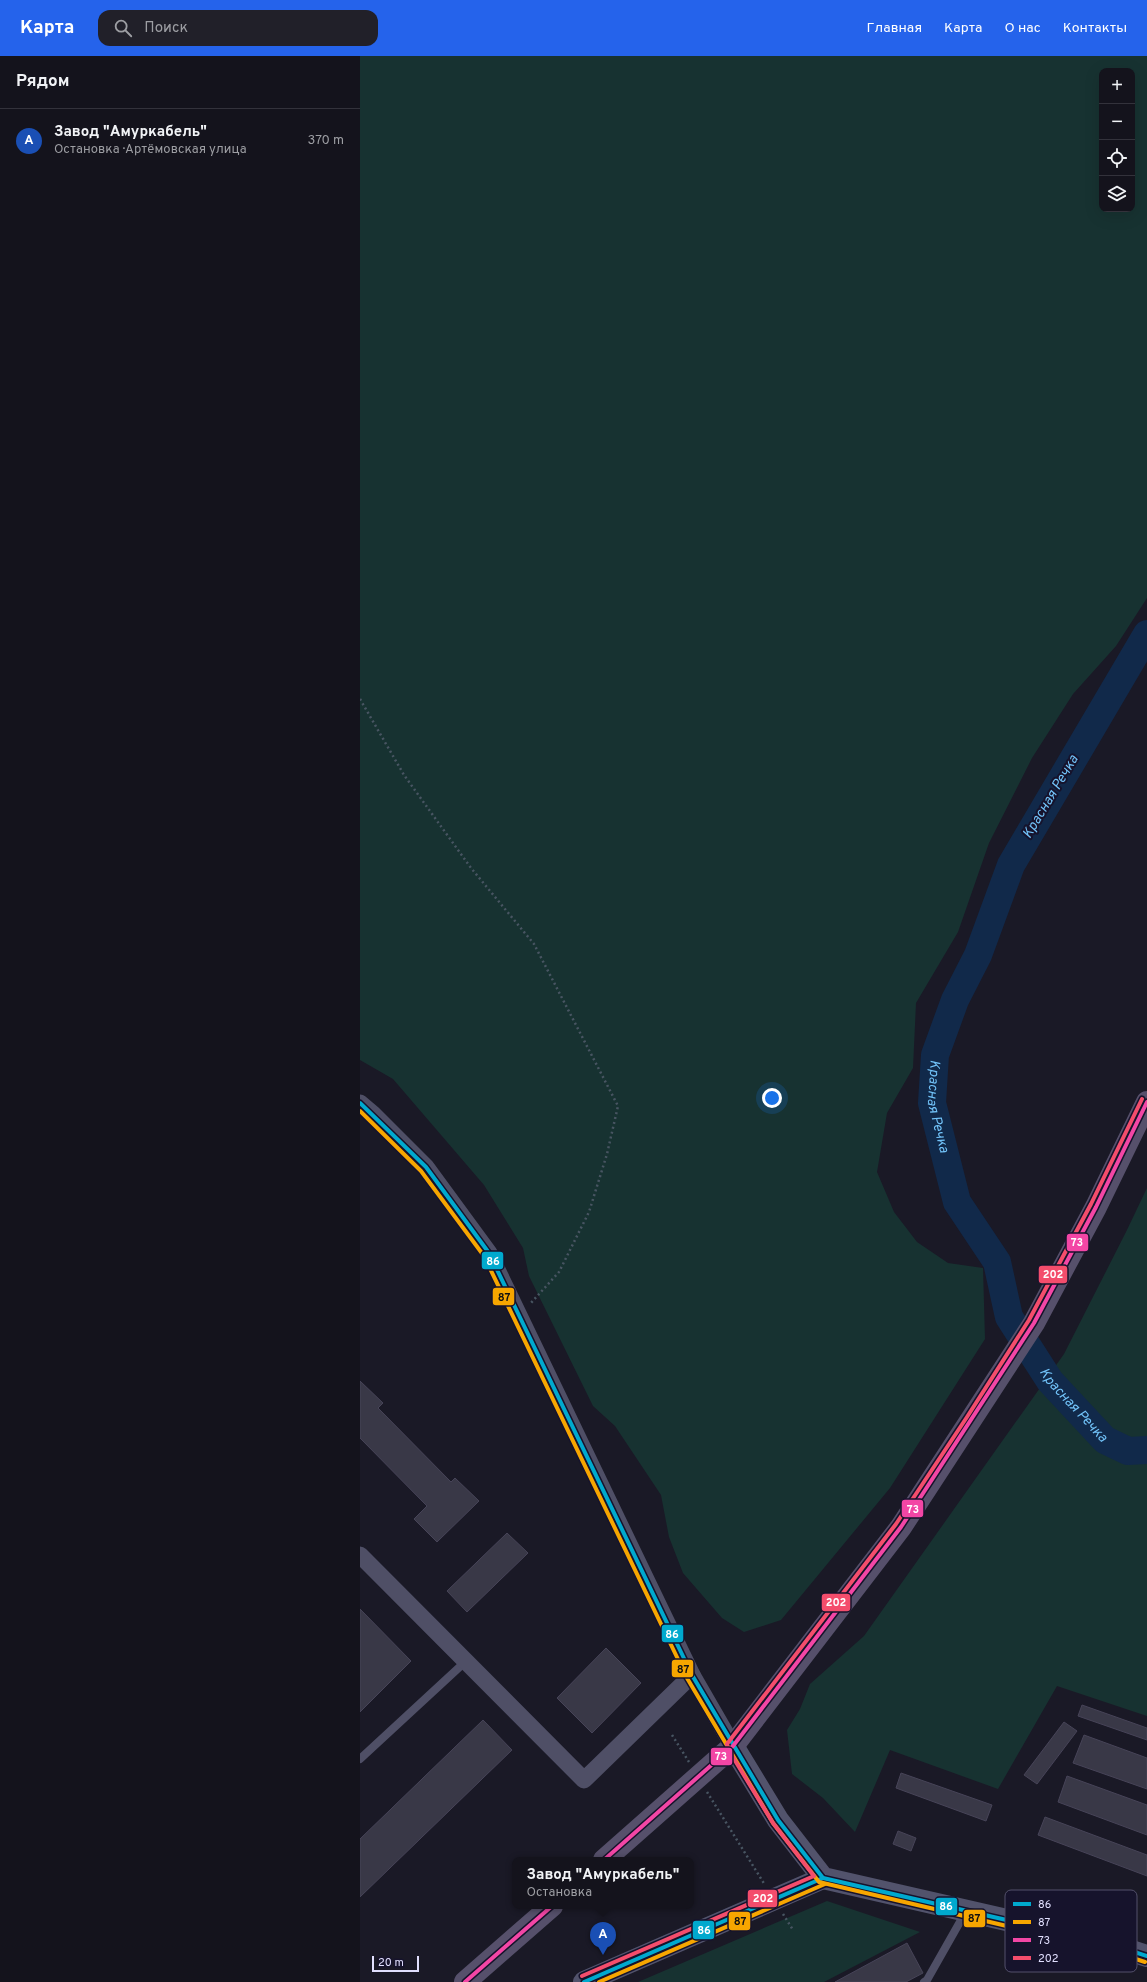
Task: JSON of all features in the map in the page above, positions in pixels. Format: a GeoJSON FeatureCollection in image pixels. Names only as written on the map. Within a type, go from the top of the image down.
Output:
{"type":"FeatureCollection","features":[{"type":"Feature","properties":{"kind":"main road"},"geometry":{"type":"LineString","coordinates":[[607,1857],[733,1746],[901,1527],[1034,1323],[1138,1129],[1147,1102]]}},
{"type":"Feature","properties":{"kind":"main road"},"geometry":{"type":"LineString","coordinates":[[465,1982],[549,1909]]}},
{"type":"Feature","properties":{"kind":"street"},"geometry":{"type":"LineString","coordinates":[[360,1103],[426,1167],[489,1253],[692,1675],[778,1820],[823,1878]]}},
{"type":"Feature","properties":{"kind":"street"},"geometry":{"type":"LineString","coordinates":[[360,1555],[464,1662],[584,1780],[692,1675]]}},
{"type":"Feature","properties":{"kind":"street"},"geometry":{"type":"LineString","coordinates":[[584,1982],[823,1878],[1005,1920]]}},
{"type":"Feature","properties":{"kind":"street"},"geometry":{"type":"LineString","coordinates":[[1137,1953],[1147,1956]]}},
{"type":"Feature","properties":{"kind":"lane"},"geometry":{"type":"LineString","coordinates":[[360,1759],[464,1662]]}},
{"type":"Feature","properties":{"kind":"lane"},"geometry":{"type":"LineString","coordinates":[[924,1982],[927,1980],[966,1911]]}},
{"type":"Feature","properties":{"kind":"path"},"geometry":{"type":"LineString","coordinates":[[360,699],[404,775],[471,868],[534,944],[618,1106],[607,1154],[589,1212],[559,1272],[520,1316]]}},
{"type":"Feature","properties":{"kind":"path"},"geometry":{"type":"LineString","coordinates":[[672,1736],[793,1930]]}},
{"type":"Feature","properties":{"kind":"green space"},"geometry":{"type":"Polygon","coordinates":[[[360,56],[1147,56],[1147,598],[1116,646],[1073,694],[1032,758],[989,843],[958,932],[916,1003],[913,1068],[887,1113],[877,1172],[894,1212],[917,1242],[948,1263],[983,1268],[985,1339],[890,1488],[781,1620],[744,1632],[722,1618],[683,1573],[669,1537],[661,1495],[615,1426],[593,1406],[529,1276],[523,1248],[484,1185],[393,1079],[360,1060],[360,56]]]}},
{"type":"Feature","properties":{"kind":"green space"},"geometry":{"type":"Polygon","coordinates":[[[1147,1188],[1147,1716],[1057,1686],[998,1789],[890,1750],[855,1832],[823,1798],[792,1774],[787,1730],[800,1709],[810,1684],[864,1636],[1064,1354],[1147,1188]]]}},
{"type":"Feature","properties":{"kind":"green space"},"geometry":{"type":"Polygon","coordinates":[[[827,1901],[920,1932],[824,1982],[638,1982],[827,1901]]]}},
{"type":"Feature","properties":{"kind":"building"},"geometry":{"type":"Polygon","coordinates":[[[360,1381],[383,1403],[378,1408],[451,1482],[455,1478],[479,1501],[437,1542],[414,1519],[427,1506],[360,1438],[360,1381]]]}},
{"type":"Feature","properties":{"kind":"building"},"geometry":{"type":"Polygon","coordinates":[[[507,1533],[528,1553],[467,1612],[447,1591],[507,1533]]]}},
{"type":"Feature","properties":{"kind":"building"},"geometry":{"type":"Polygon","coordinates":[[[360,1609],[411,1661],[360,1712],[360,1609]]]}},
{"type":"Feature","properties":{"kind":"building"},"geometry":{"type":"Polygon","coordinates":[[[606,1648],[641,1683],[592,1733],[557,1698],[606,1648]]]}},
{"type":"Feature","properties":{"kind":"building"},"geometry":{"type":"Polygon","coordinates":[[[1082,1705],[1147,1728],[1147,1740],[1078,1716],[1082,1705]]]}},
{"type":"Feature","properties":{"kind":"building"},"geometry":{"type":"Polygon","coordinates":[[[483,1720],[512,1750],[360,1897],[360,1839],[483,1720]]]}},
{"type":"Feature","properties":{"kind":"building"},"geometry":{"type":"Polygon","coordinates":[[[1064,1722],[1077,1731],[1037,1784],[1024,1775],[1064,1722]]]}},
{"type":"Feature","properties":{"kind":"building"},"geometry":{"type":"Polygon","coordinates":[[[1084,1735],[1147,1758],[1147,1789],[1073,1763],[1084,1735]]]}},
{"type":"Feature","properties":{"kind":"building"},"geometry":{"type":"Polygon","coordinates":[[[901,1773],[992,1805],[986,1821],[896,1788],[901,1773]]]}},
{"type":"Feature","properties":{"kind":"building"},"geometry":{"type":"Polygon","coordinates":[[[1067,1776],[1147,1805],[1147,1835],[1058,1802],[1067,1776]]]}},
{"type":"Feature","properties":{"kind":"building"},"geometry":{"type":"Polygon","coordinates":[[[1045,1817],[1147,1855],[1147,1876],[1038,1835],[1045,1817]]]}},
{"type":"Feature","properties":{"kind":"building"},"geometry":{"type":"Polygon","coordinates":[[[898,1831],[916,1838],[911,1851],[893,1844],[898,1831]]]}},
{"type":"Feature","properties":{"kind":"building"},"geometry":{"type":"Polygon","coordinates":[[[907,1943],[923,1973],[906,1982],[835,1982],[907,1943]]]}},
{"type":"Feature","properties":{"kind":"waterway","name":"Красная Речка"},"geometry":{"type":"LineString","coordinates":[[1147,634],[1011,865],[978,955],[955,1000],[935,1055],[932,1103],[957,1202],[997,1262],[1009,1317],[1050,1381],[1105,1440],[1128,1451],[1147,1450]]}},
{"type":"Feature","properties":{"kind":"transit line","name":"202"},"geometry":{"type":"LineString","coordinates":[[582,1976],[814,1876],[773,1823],[728,1749],[727,1744],[896,1524],[967,1417],[1029,1320],[1091,1204],[1142,1099]]}},
{"type":"Feature","properties":{"kind":"transit line","name":"73"},"geometry":{"type":"LineString","coordinates":[[607,1857],[733,1746],[901,1527],[1034,1323],[1096,1207],[1147,1102]]}},
{"type":"Feature","properties":{"kind":"transit line","name":"86"},"geometry":{"type":"LineString","coordinates":[[360,1103],[426,1167],[489,1253],[692,1675],[778,1820],[823,1878],[1005,1920]]}},
{"type":"Feature","properties":{"kind":"transit line","name":"87"},"geometry":{"type":"LineString","coordinates":[[360,1111],[421,1171],[484,1256],[687,1678],[773,1823],[819,1882],[1005,1926]]}},
{"type":"Feature","properties":{"kind":"transit line","name":"86"},"geometry":{"type":"LineString","coordinates":[[584,1982],[823,1878]]}},
{"type":"Feature","properties":{"kind":"transit line","name":"87"},"geometry":{"type":"LineString","coordinates":[[599,1982],[825,1884]]}},
{"type":"Feature","properties":{"kind":"transit line","name":"73"},"geometry":{"type":"LineString","coordinates":[[465,1982],[549,1909]]}},
{"type":"Feature","properties":{"kind":"transit line","name":"86"},"geometry":{"type":"LineString","coordinates":[[1137,1953],[1147,1956]]}},
{"type":"Feature","properties":{"kind":"transit line","name":"87"},"geometry":{"type":"LineString","coordinates":[[1137,1959],[1145,1962]]}},
{"type":"Feature","properties":{"kind":"place","name":"Завод \"Амуркабель\""},"geometry":{"type":"Point","coordinates":[603,1955]}}]}
